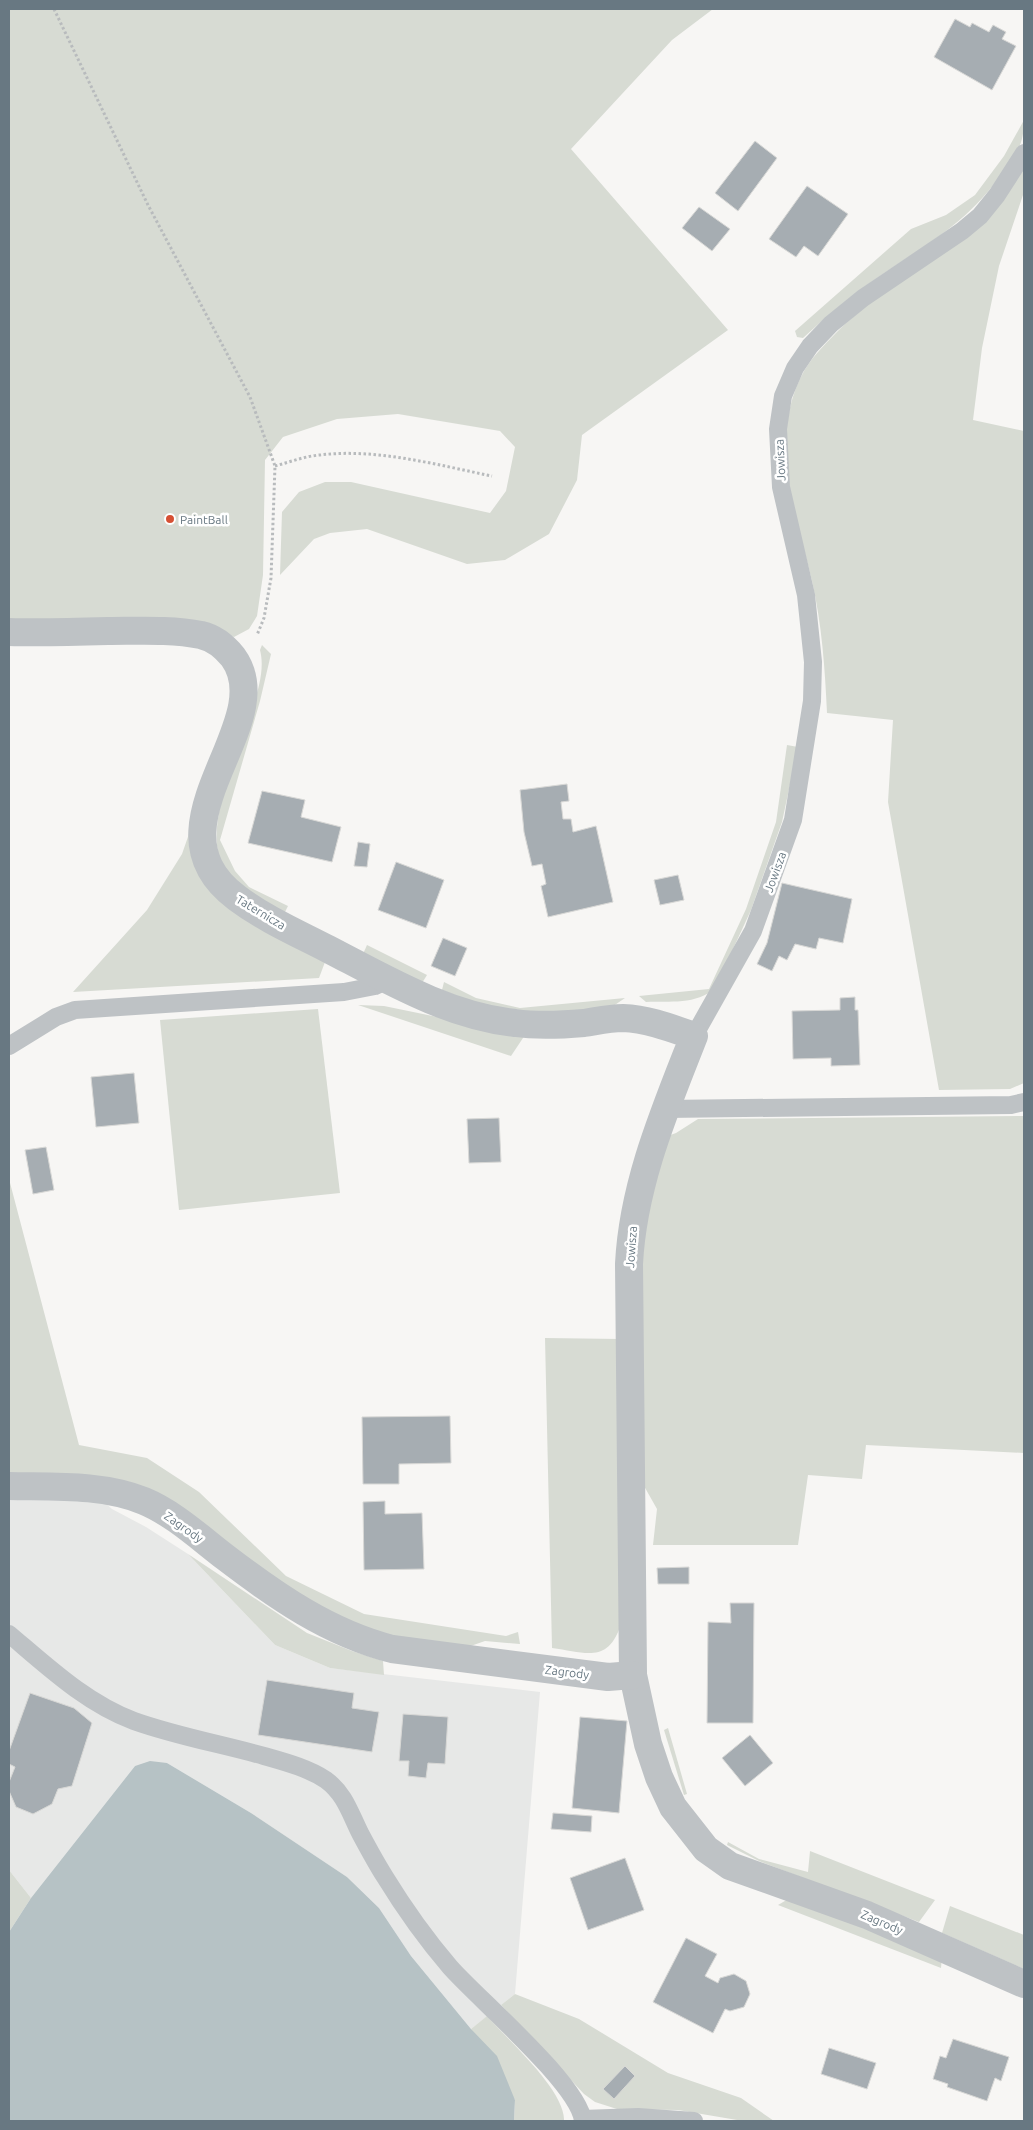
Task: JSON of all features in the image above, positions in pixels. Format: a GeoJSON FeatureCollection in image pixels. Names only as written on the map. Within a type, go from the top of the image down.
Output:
{"type":"FeatureCollection","features":[{"type":"Feature","properties":{"kind":"street"},"geometry":{"type":"LineString","coordinates":[[9,632],[164,631],[203,635],[227,649],[235,659]]}},
{"type":"Feature","properties":{"kind":"street","name":"Taternicza"},"geometry":{"type":"LineString","coordinates":[[235,659],[242,672],[242,703],[237,724],[203,819],[202,834],[204,852],[210,868],[221,884],[258,912],[388,980],[461,1012],[488,1020],[542,1024],[629,1019],[646,1020],[694,1036]]}},
{"type":"Feature","properties":{"kind":"street","name":"Jowisza"},"geometry":{"type":"LineString","coordinates":[[633,1675],[628,1264],[634,1209],[665,1109],[694,1036]]}},
{"type":"Feature","properties":{"kind":"street","name":"Zagrody"},"geometry":{"type":"LineString","coordinates":[[9,1486],[97,1490],[120,1493],[145,1501],[171,1517],[264,1587],[339,1632],[361,1641],[392,1649],[608,1677],[633,1675],[648,1744],[659,1777],[673,1808],[706,1850],[730,1866],[867,1915],[1024,1984]]}},
{"type":"Feature","properties":{"kind":"lane","name":"Jowisza"},"geometry":{"type":"LineString","coordinates":[[694,1036],[753,931],[794,820],[812,701],[813,662],[806,595],[781,487],[778,429],[783,396],[795,368],[810,346],[831,324],[863,298],[962,231],[980,216],[997,195],[1024,153]]}},
{"type":"Feature","properties":{"kind":"lane"},"geometry":{"type":"LineString","coordinates":[[9,1046],[56,1017],[75,1010],[344,992],[375,986],[388,980]]}},
{"type":"Feature","properties":{"kind":"lane"},"geometry":{"type":"LineString","coordinates":[[665,1109],[1011,1105],[1024,1102]]}},
{"type":"Feature","properties":{"kind":"lane"},"geometry":{"type":"LineString","coordinates":[[9,1634],[69,1685],[107,1709],[135,1721],[172,1733],[288,1763],[326,1781],[338,1790],[348,1805],[359,1831],[410,1916],[450,1967],[514,2029],[552,2072],[574,2102],[583,2120],[638,2117],[694,2121]]}},
{"type":"Feature","properties":{"kind":"path"},"geometry":{"type":"LineString","coordinates":[[54,9],[148,205],[250,397],[275,466],[271,578],[264,618],[256,637],[235,659]]}},
{"type":"Feature","properties":{"kind":"path"},"geometry":{"type":"LineString","coordinates":[[275,466],[319,455],[352,453],[427,462],[492,476]]}},
{"type":"Feature","properties":{"kind":"shaded area"},"geometry":{"type":"Polygon","coordinates":[[[9,9],[713,9],[672,40],[571,149],[728,330],[582,435],[577,480],[549,534],[505,560],[467,564],[367,529],[330,533],[314,539],[280,575],[282,512],[299,492],[325,482],[351,482],[490,513],[506,491],[515,447],[500,431],[398,414],[337,419],[283,437],[265,460],[263,575],[257,616],[249,629],[234,637],[209,629],[9,622],[9,9]]]}},
{"type":"Feature","properties":{"kind":"shaded area"},"geometry":{"type":"Polygon","coordinates":[[[1024,120],[1023,136],[1016,153],[1004,171],[975,206],[944,233],[855,294],[803,338],[797,337],[795,331],[911,229],[946,215],[975,195],[1004,156],[1024,120]]]}},
{"type":"Feature","properties":{"kind":"shaded area"},"geometry":{"type":"Polygon","coordinates":[[[1024,168],[1024,192],[999,266],[982,348],[973,420],[1024,431],[1024,1083],[1010,1089],[939,1090],[888,802],[893,720],[827,713],[821,630],[788,476],[787,423],[793,396],[804,371],[822,347],[844,325],[1024,168]]]}},
{"type":"Feature","properties":{"kind":"shaded area"},"geometry":{"type":"Polygon","coordinates":[[[262,645],[271,654],[260,701],[220,840],[235,871],[249,887],[288,906],[284,914],[241,887],[227,873],[217,848],[220,809],[225,787],[258,687],[262,665],[260,650],[262,645]]]}},
{"type":"Feature","properties":{"kind":"shaded area"},"geometry":{"type":"Polygon","coordinates":[[[787,745],[798,747],[782,822],[751,910],[715,988],[691,1000],[646,1002],[639,996],[709,989],[746,909],[776,822],[787,745]]]}},
{"type":"Feature","properties":{"kind":"shaded area"},"geometry":{"type":"Polygon","coordinates":[[[197,811],[193,848],[325,962],[319,978],[73,992],[147,910],[182,854],[197,811]]]}},
{"type":"Feature","properties":{"kind":"shaded area"},"geometry":{"type":"Polygon","coordinates":[[[367,945],[427,975],[422,983],[363,954],[367,945]]]}},
{"type":"Feature","properties":{"kind":"shaded area"},"geometry":{"type":"Polygon","coordinates":[[[444,982],[476,998],[520,1008],[625,998],[606,1011],[563,1014],[488,1008],[442,990],[444,982]]]}},
{"type":"Feature","properties":{"kind":"shaded area"},"geometry":{"type":"Polygon","coordinates":[[[358,1005],[384,1006],[525,1035],[511,1056],[358,1005]]]}},
{"type":"Feature","properties":{"kind":"shaded area"},"geometry":{"type":"Polygon","coordinates":[[[318,1009],[340,1193],[179,1210],[160,1020],[318,1009]]]}},
{"type":"Feature","properties":{"kind":"shaded area"},"geometry":{"type":"Polygon","coordinates":[[[1024,1116],[1024,1453],[866,1445],[862,1479],[808,1475],[798,1545],[653,1545],[657,1509],[644,1486],[638,1260],[665,1137],[676,1133],[698,1119],[1024,1116]]]}},
{"type":"Feature","properties":{"kind":"shaded area"},"geometry":{"type":"Polygon","coordinates":[[[9,1179],[79,1445],[147,1458],[199,1492],[286,1576],[364,1614],[506,1636],[518,1632],[520,1644],[485,1641],[459,1650],[376,1634],[310,1604],[177,1508],[9,1475],[9,1179]]]}},
{"type":"Feature","properties":{"kind":"shaded area"},"geometry":{"type":"Polygon","coordinates":[[[545,1338],[620,1339],[620,1627],[615,1639],[608,1646],[601,1651],[593,1653],[552,1648],[545,1338]]]}},
{"type":"Feature","properties":{"kind":"shaded area"},"geometry":{"type":"Polygon","coordinates":[[[99,1498],[112,1509],[146,1527],[188,1554],[275,1645],[330,1668],[540,1692],[515,1994],[471,2029],[411,1956],[379,1908],[347,1877],[251,1813],[167,1763],[135,1766],[31,1898],[9,1870],[9,1499],[99,1498]]]}},
{"type":"Feature","properties":{"kind":"shaded area"},"geometry":{"type":"Polygon","coordinates":[[[188,1554],[307,1633],[383,1661],[384,1675],[330,1668],[275,1645],[188,1554]]]}},
{"type":"Feature","properties":{"kind":"shaded area"},"geometry":{"type":"Polygon","coordinates":[[[668,1728],[687,1794],[684,1795],[664,1730],[668,1728]]]}},
{"type":"Feature","properties":{"kind":"shaded area"},"geometry":{"type":"Polygon","coordinates":[[[150,1761],[167,1763],[251,1813],[347,1877],[379,1908],[411,1956],[471,2029],[497,2056],[515,2100],[514,2121],[9,2121],[9,1932],[31,1898],[135,1766],[150,1761]]]}},
{"type":"Feature","properties":{"kind":"shaded area"},"geometry":{"type":"Polygon","coordinates":[[[728,1842],[759,1859],[808,1872],[810,1851],[935,1900],[919,1922],[759,1861],[727,1845],[728,1842]]]}},
{"type":"Feature","properties":{"kind":"shaded area"},"geometry":{"type":"Polygon","coordinates":[[[9,1870],[31,1898],[9,1932],[9,1870]]]}},
{"type":"Feature","properties":{"kind":"shaded area"},"geometry":{"type":"Polygon","coordinates":[[[790,1898],[942,1956],[941,1968],[778,1905],[790,1898]]]}},
{"type":"Feature","properties":{"kind":"shaded area"},"geometry":{"type":"Polygon","coordinates":[[[950,1906],[1024,1935],[1024,1969],[942,1933],[950,1906]]]}},
{"type":"Feature","properties":{"kind":"shaded area"},"geometry":{"type":"Polygon","coordinates":[[[515,1994],[579,2019],[668,2073],[741,2098],[774,2121],[743,2121],[678,2110],[617,2109],[595,2102],[584,2094],[501,2005],[515,1994]]]}},
{"type":"Feature","properties":{"kind":"shaded area"},"geometry":{"type":"Polygon","coordinates":[[[487,2016],[521,2051],[546,2081],[556,2095],[562,2109],[564,2121],[514,2121],[515,2100],[471,2029],[487,2016]]]}},
{"type":"Feature","properties":{"kind":"building"},"geometry":{"type":"Polygon","coordinates":[[[955,19],[970,27],[972,23],[989,32],[993,25],[1006,32],[1002,39],[1016,46],[992,90],[934,57],[955,19]]]}},
{"type":"Feature","properties":{"kind":"building"},"geometry":{"type":"Polygon","coordinates":[[[755,141],[777,158],[738,211],[715,193],[755,141]]]}},
{"type":"Feature","properties":{"kind":"building"},"geometry":{"type":"Polygon","coordinates":[[[807,186],[848,214],[818,256],[804,246],[796,257],[769,239],[807,186]]]}},
{"type":"Feature","properties":{"kind":"building"},"geometry":{"type":"Polygon","coordinates":[[[699,207],[730,229],[712,251],[682,228],[699,207]]]}},
{"type":"Feature","properties":{"kind":"building"},"geometry":{"type":"Polygon","coordinates":[[[567,784],[569,801],[561,802],[563,819],[571,819],[573,832],[596,826],[613,902],[548,917],[541,886],[546,884],[542,864],[532,866],[524,832],[520,790],[567,784]]]}},
{"type":"Feature","properties":{"kind":"building"},"geometry":{"type":"Polygon","coordinates":[[[262,791],[305,800],[301,817],[341,827],[332,862],[248,843],[262,791]]]}},
{"type":"Feature","properties":{"kind":"building"},"geometry":{"type":"Polygon","coordinates":[[[358,842],[370,844],[367,867],[354,866],[358,842]]]}},
{"type":"Feature","properties":{"kind":"building"},"geometry":{"type":"Polygon","coordinates":[[[396,862],[444,880],[426,928],[378,910],[396,862]]]}},
{"type":"Feature","properties":{"kind":"building"},"geometry":{"type":"Polygon","coordinates":[[[678,875],[684,900],[660,905],[654,880],[678,875]]]}},
{"type":"Feature","properties":{"kind":"building"},"geometry":{"type":"Polygon","coordinates":[[[782,883],[852,899],[843,943],[819,938],[816,949],[795,944],[787,960],[779,956],[772,971],[757,964],[767,943],[782,883]]]}},
{"type":"Feature","properties":{"kind":"building"},"geometry":{"type":"Polygon","coordinates":[[[443,938],[467,948],[455,976],[431,966],[443,938]]]}},
{"type":"Feature","properties":{"kind":"building"},"geometry":{"type":"Polygon","coordinates":[[[855,997],[855,1010],[858,1010],[860,1065],[831,1066],[831,1058],[793,1059],[792,1011],[840,1010],[840,998],[855,997]]]}},
{"type":"Feature","properties":{"kind":"building"},"geometry":{"type":"Polygon","coordinates":[[[134,1073],[139,1123],[96,1127],[91,1077],[134,1073]]]}},
{"type":"Feature","properties":{"kind":"building"},"geometry":{"type":"Polygon","coordinates":[[[499,1118],[501,1162],[469,1163],[467,1119],[499,1118]]]}},
{"type":"Feature","properties":{"kind":"building"},"geometry":{"type":"Polygon","coordinates":[[[46,1147],[54,1190],[33,1194],[25,1150],[46,1147]]]}},
{"type":"Feature","properties":{"kind":"building"},"geometry":{"type":"Polygon","coordinates":[[[450,1416],[451,1463],[399,1464],[399,1484],[363,1484],[362,1417],[450,1416]]]}},
{"type":"Feature","properties":{"kind":"building"},"geometry":{"type":"Polygon","coordinates":[[[385,1501],[385,1514],[422,1513],[424,1569],[364,1570],[363,1502],[385,1501]]]}},
{"type":"Feature","properties":{"kind":"building"},"geometry":{"type":"Polygon","coordinates":[[[689,1567],[689,1584],[658,1584],[657,1568],[689,1567]]]}},
{"type":"Feature","properties":{"kind":"building"},"geometry":{"type":"Polygon","coordinates":[[[730,1603],[754,1603],[753,1723],[707,1723],[708,1622],[731,1623],[730,1603]]]}},
{"type":"Feature","properties":{"kind":"building"},"geometry":{"type":"Polygon","coordinates":[[[267,1680],[354,1693],[352,1708],[379,1712],[372,1752],[258,1735],[267,1680]]]}},
{"type":"Feature","properties":{"kind":"building"},"geometry":{"type":"Polygon","coordinates":[[[30,1693],[74,1708],[92,1723],[72,1786],[58,1789],[52,1804],[33,1814],[16,1807],[9,1791],[9,1782],[15,1767],[9,1764],[9,1751],[30,1693]]]}},
{"type":"Feature","properties":{"kind":"building"},"geometry":{"type":"Polygon","coordinates":[[[403,1714],[448,1717],[445,1764],[428,1763],[426,1778],[408,1776],[409,1761],[399,1761],[403,1714]]]}},
{"type":"Feature","properties":{"kind":"building"},"geometry":{"type":"Polygon","coordinates":[[[580,1717],[627,1721],[619,1813],[572,1808],[580,1717]]]}},
{"type":"Feature","properties":{"kind":"building"},"geometry":{"type":"Polygon","coordinates":[[[750,1735],[773,1763],[745,1786],[722,1758],[750,1735]]]}},
{"type":"Feature","properties":{"kind":"building"},"geometry":{"type":"Polygon","coordinates":[[[553,1813],[592,1816],[591,1832],[551,1829],[553,1813]]]}},
{"type":"Feature","properties":{"kind":"building"},"geometry":{"type":"Polygon","coordinates":[[[625,1858],[644,1910],[588,1930],[570,1878],[625,1858]]]}},
{"type":"Feature","properties":{"kind":"building"},"geometry":{"type":"Polygon","coordinates":[[[686,1938],[717,1954],[705,1976],[718,1983],[720,1978],[734,1974],[746,1981],[750,1994],[744,2007],[730,2011],[725,2009],[713,2033],[653,2002],[686,1938]]]}},
{"type":"Feature","properties":{"kind":"building"},"geometry":{"type":"Polygon","coordinates":[[[953,2039],[1009,2057],[1001,2081],[995,2078],[987,2101],[947,2087],[948,2084],[933,2079],[940,2056],[946,2058],[953,2039]]]}},
{"type":"Feature","properties":{"kind":"building"},"geometry":{"type":"Polygon","coordinates":[[[829,2048],[876,2063],[867,2089],[821,2074],[829,2048]]]}},
{"type":"Feature","properties":{"kind":"building"},"geometry":{"type":"Polygon","coordinates":[[[625,2066],[635,2076],[614,2099],[603,2089],[625,2066]]]}},
{"type":"Feature","properties":{"kind":"place","name":"PaintBall"},"geometry":{"type":"Point","coordinates":[170,519]}}]}
